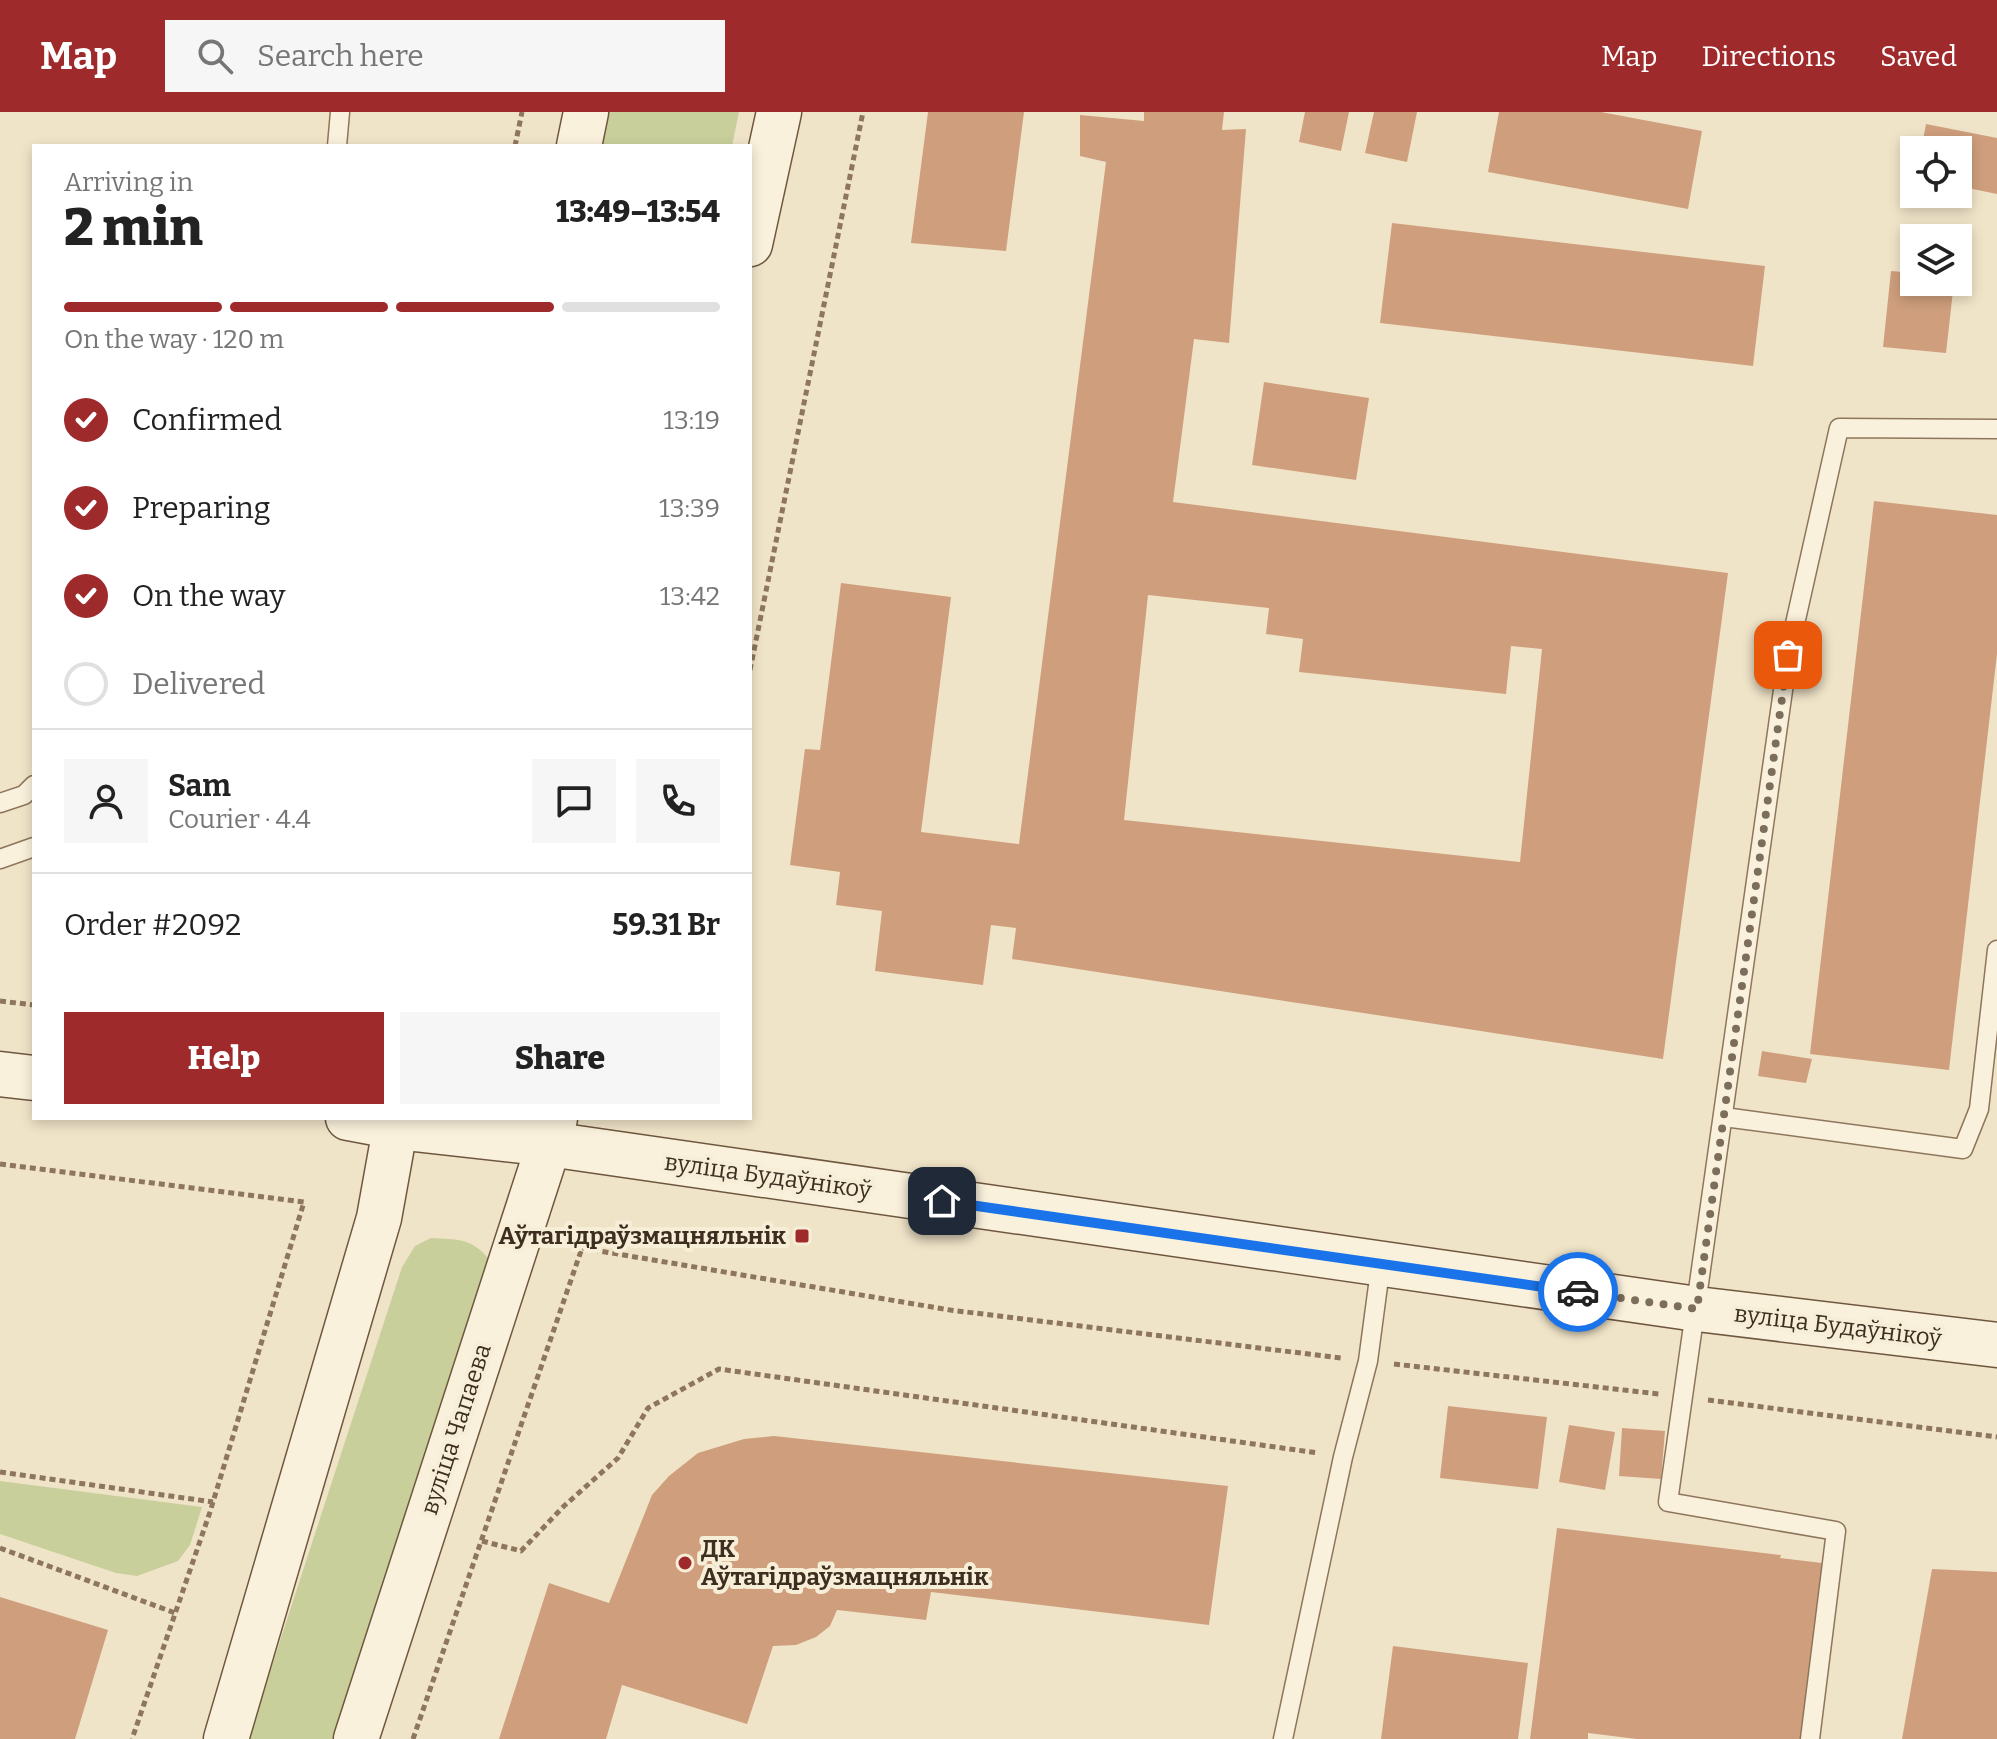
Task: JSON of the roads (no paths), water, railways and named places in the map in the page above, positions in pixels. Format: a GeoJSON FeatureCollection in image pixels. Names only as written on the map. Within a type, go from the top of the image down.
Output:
{"type":"FeatureCollection","features":[{"type":"Feature","properties":{"kind":"main road"},"geometry":{"type":"LineString","coordinates":[[579,144],[586,112]]}},
{"type":"Feature","properties":{"kind":"main road"},"geometry":{"type":"LineString","coordinates":[[752,235],[779,112]]}},
{"type":"Feature","properties":{"kind":"main road"},"geometry":{"type":"LineString","coordinates":[[0,1074],[32,1078]]}},
{"type":"Feature","properties":{"kind":"main road","name":"вуліца Будаўнікоў"},"geometry":{"type":"LineString","coordinates":[[372,1120],[552,1131],[1381,1263],[1697,1309],[1997,1345]]}},
{"type":"Feature","properties":{"kind":"main road"},"geometry":{"type":"LineString","coordinates":[[226,1739],[379,1218],[397,1122]]}},
{"type":"Feature","properties":{"kind":"main road","name":"вуліца Чапаева"},"geometry":{"type":"LineString","coordinates":[[356,1739],[552,1131]]}},
{"type":"Feature","properties":{"kind":"lane"},"geometry":{"type":"LineString","coordinates":[[337,144],[340,112]]}},
{"type":"Feature","properties":{"kind":"lane"},"geometry":{"type":"LineString","coordinates":[[1810,1739],[1836,1531],[1668,1502],[1681,1396],[1697,1309],[1788,655],[1839,428],[1997,429]]}},
{"type":"Feature","properties":{"kind":"lane"},"geometry":{"type":"LineString","coordinates":[[0,803],[24,795],[32,787]]}},
{"type":"Feature","properties":{"kind":"lane"},"geometry":{"type":"LineString","coordinates":[[0,859],[32,848]]}},
{"type":"Feature","properties":{"kind":"lane"},"geometry":{"type":"LineString","coordinates":[[1724,1117],[1963,1149],[1979,1109],[1997,950]]}},
{"type":"Feature","properties":{"kind":"lane"},"geometry":{"type":"LineString","coordinates":[[1283,1739],[1343,1457],[1368,1361],[1381,1263]]}},
{"type":"Feature","properties":{"kind":"place","name":"Аўтагідраўзмацняльнік"},"geometry":{"type":"Point","coordinates":[802,1236]}},
{"type":"Feature","properties":{"kind":"place","name":"ДК Аўтагідраўзмацняльнік"},"geometry":{"type":"Point","coordinates":[685,1563]}}]}
